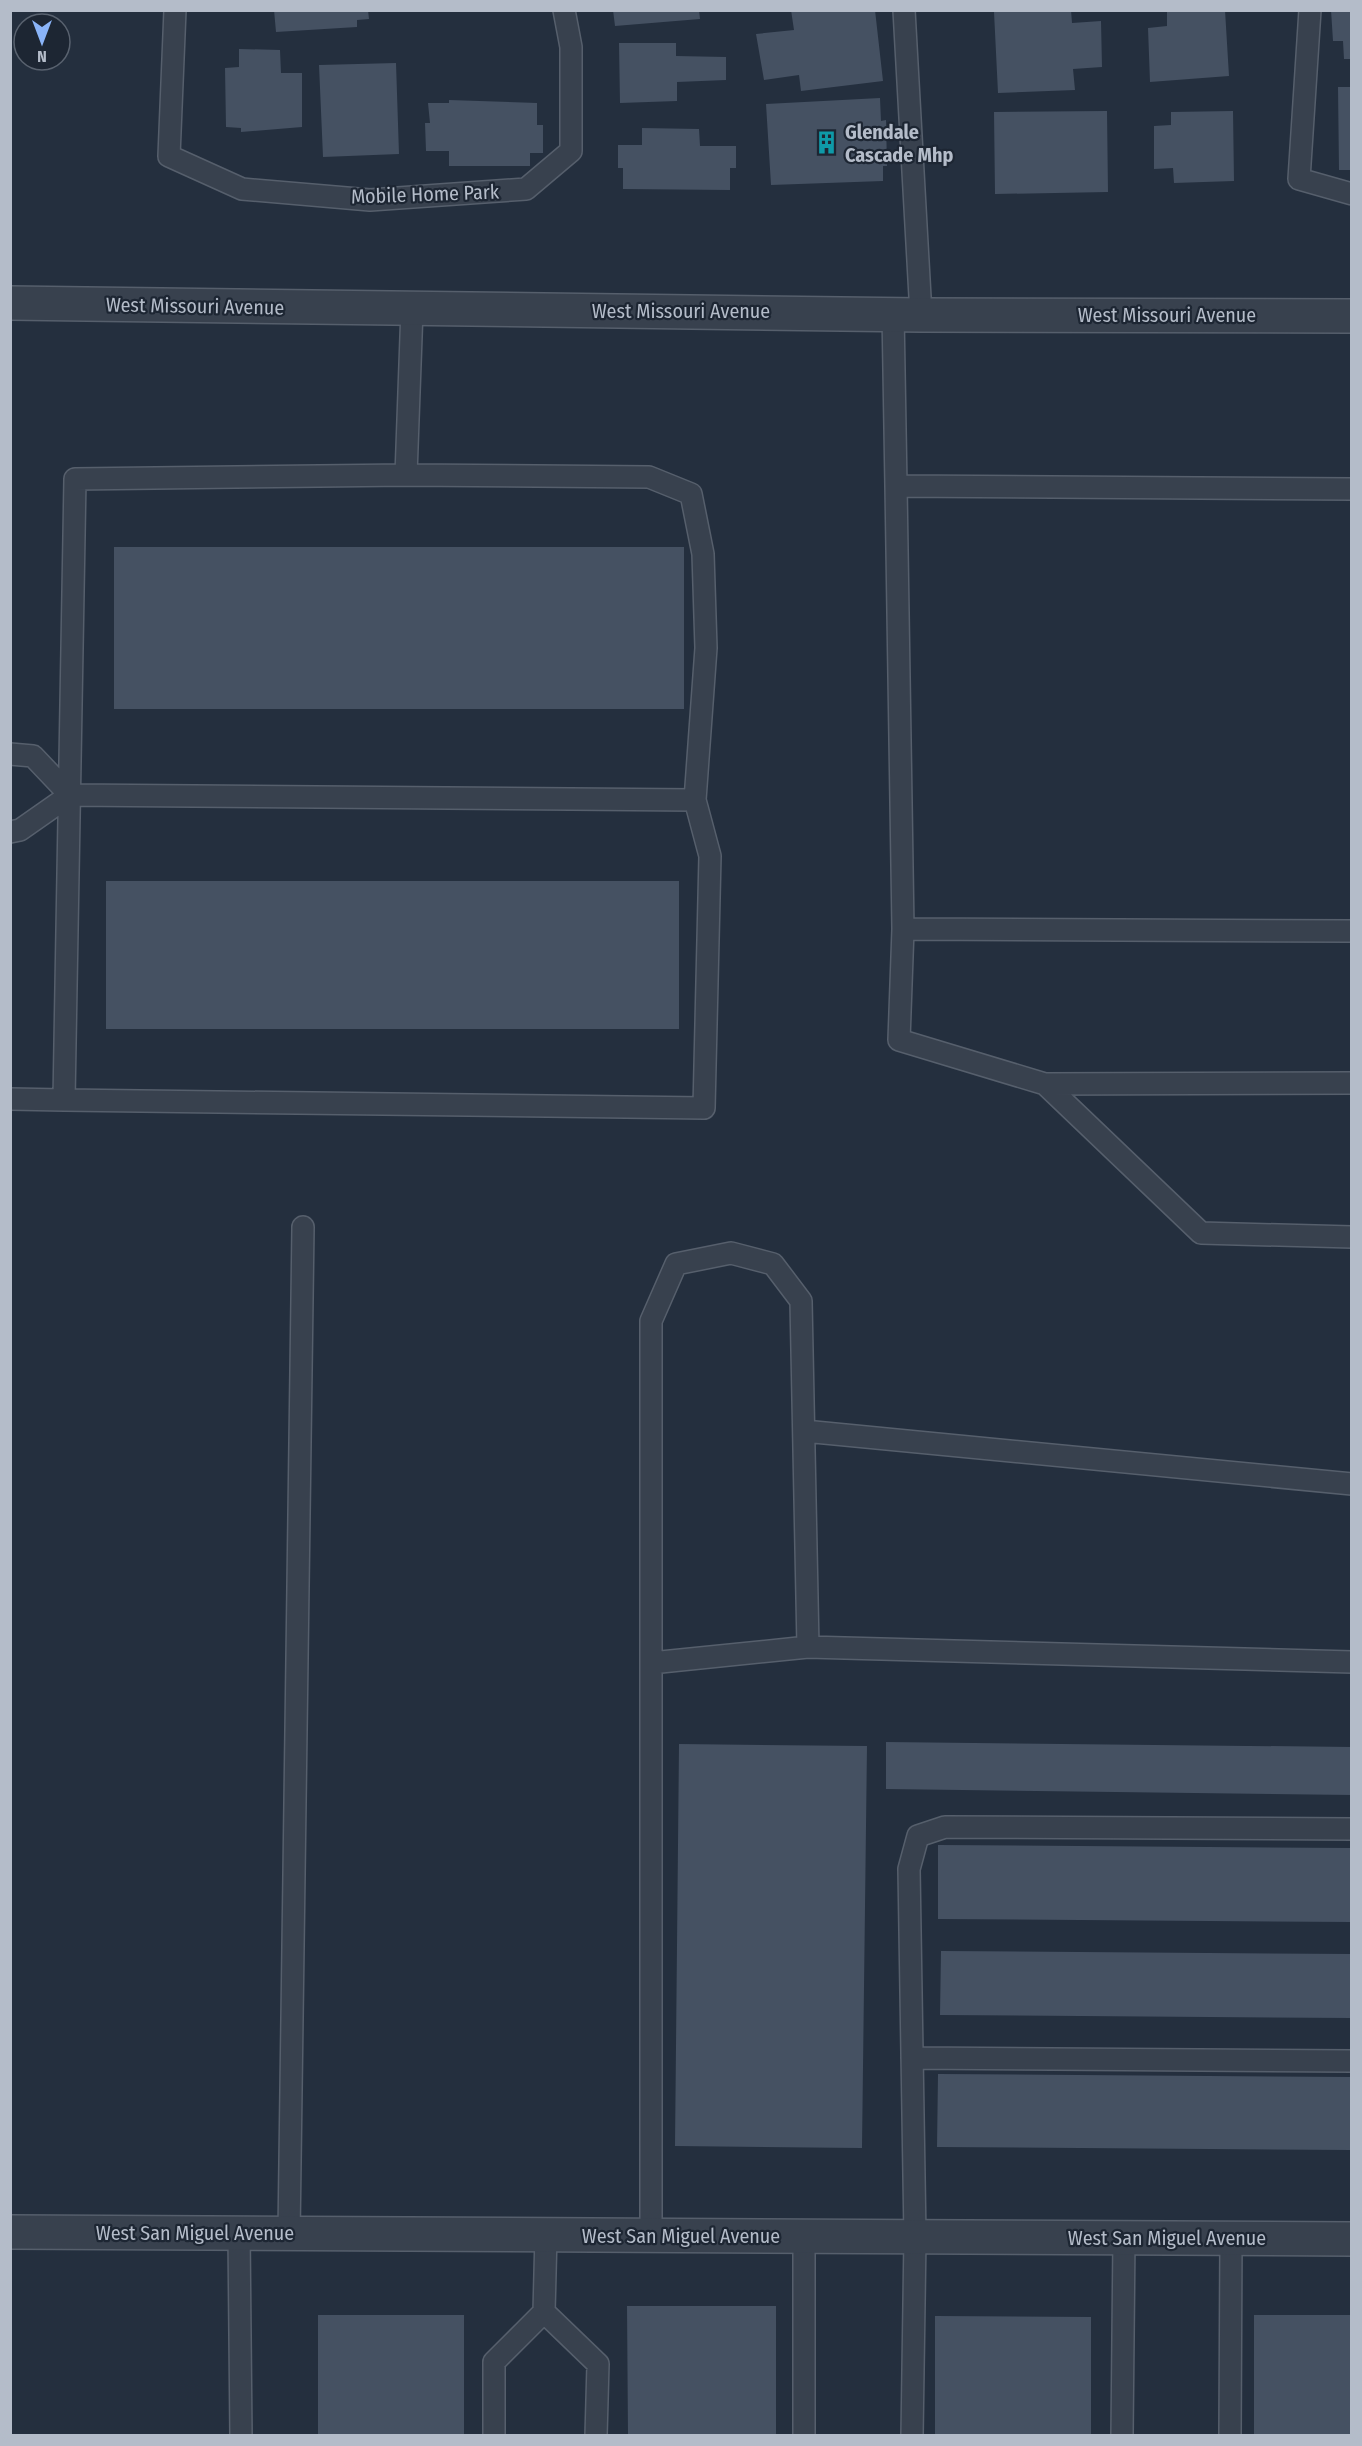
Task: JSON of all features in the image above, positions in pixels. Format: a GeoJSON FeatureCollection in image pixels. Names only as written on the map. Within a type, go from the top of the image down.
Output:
{"type":"FeatureCollection","features":[{"type":"Feature","properties":{"kind":"street","name":"West Missouri Avenue"},"geometry":{"type":"LineString","coordinates":[[10,303],[907,314],[1352,316]]}},
{"type":"Feature","properties":{"kind":"street","name":"West San Miguel Avenue"},"geometry":{"type":"LineString","coordinates":[[10,2232],[1352,2239]]}},
{"type":"Feature","properties":{"kind":"lane","name":"Mobile Home Park"},"geometry":{"type":"LineString","coordinates":[[175,10],[169,156],[242,189],[370,200],[526,189],[571,151],[571,47],[564,10]]}},
{"type":"Feature","properties":{"kind":"lane"},"geometry":{"type":"LineString","coordinates":[[904,10],[907,314],[896,486],[903,929],[899,1040],[1045,1084],[1352,1083]]}},
{"type":"Feature","properties":{"kind":"lane"},"geometry":{"type":"LineString","coordinates":[[1310,10],[1299,179],[1352,194]]}},
{"type":"Feature","properties":{"kind":"lane"},"geometry":{"type":"LineString","coordinates":[[406,475],[412,309]]}},
{"type":"Feature","properties":{"kind":"lane"},"geometry":{"type":"LineString","coordinates":[[10,1099],[64,1100],[704,1108],[710,856],[695,800],[706,648],[703,554],[691,494],[649,477],[406,475],[75,479],[64,1100]]}},
{"type":"Feature","properties":{"kind":"lane"},"geometry":{"type":"LineString","coordinates":[[896,486],[1352,489]]}},
{"type":"Feature","properties":{"kind":"lane"},"geometry":{"type":"LineString","coordinates":[[10,754],[33,756],[70,795]]}},
{"type":"Feature","properties":{"kind":"lane"},"geometry":{"type":"LineString","coordinates":[[10,832],[20,830],[70,795],[695,800]]}},
{"type":"Feature","properties":{"kind":"lane"},"geometry":{"type":"LineString","coordinates":[[903,929],[1352,931]]}},
{"type":"Feature","properties":{"kind":"lane"},"geometry":{"type":"LineString","coordinates":[[1045,1084],[1201,1233],[1352,1237]]}},
{"type":"Feature","properties":{"kind":"lane"},"geometry":{"type":"LineString","coordinates":[[290,2234],[303,1227]]}},
{"type":"Feature","properties":{"kind":"lane"},"geometry":{"type":"LineString","coordinates":[[651,2235],[651,1321],[676,1264],[731,1253],[773,1264],[801,1301],[808,1647]]}},
{"type":"Feature","properties":{"kind":"lane"},"geometry":{"type":"LineString","coordinates":[[804,1431],[1352,1484]]}},
{"type":"Feature","properties":{"kind":"lane"},"geometry":{"type":"LineString","coordinates":[[651,1663],[808,1647],[1352,1662]]}},
{"type":"Feature","properties":{"kind":"lane"},"geometry":{"type":"LineString","coordinates":[[912,2436],[915,2237],[909,1869],[918,1836],[945,1827],[1352,1829]]}},
{"type":"Feature","properties":{"kind":"lane"},"geometry":{"type":"LineString","coordinates":[[912,2058],[1352,2061]]}},
{"type":"Feature","properties":{"kind":"lane"},"geometry":{"type":"LineString","coordinates":[[239,2233],[241,2436]]}},
{"type":"Feature","properties":{"kind":"lane"},"geometry":{"type":"LineString","coordinates":[[495,2436],[495,2362],[544,2312],[546,2235]]}},
{"type":"Feature","properties":{"kind":"lane"},"geometry":{"type":"LineString","coordinates":[[804,2237],[804,2436]]}},
{"type":"Feature","properties":{"kind":"lane"},"geometry":{"type":"LineString","coordinates":[[1122,2436],[1124,2238]]}},
{"type":"Feature","properties":{"kind":"lane"},"geometry":{"type":"LineString","coordinates":[[1230,2436],[1231,2239]]}},
{"type":"Feature","properties":{"kind":"lane"},"geometry":{"type":"LineString","coordinates":[[544,2312],[598,2364],[596,2436]]}},
{"type":"Feature","properties":{"kind":"building"},"geometry":{"type":"Polygon","coordinates":[[[274,10],[368,10],[369,19],[357,20],[357,27],[276,32],[274,10]]]}},
{"type":"Feature","properties":{"kind":"building"},"geometry":{"type":"Polygon","coordinates":[[[613,10],[699,10],[700,19],[615,26],[613,10]]]}},
{"type":"Feature","properties":{"kind":"building","name":"Glendale Cascade Mhp"},"geometry":{"type":"Polygon","coordinates":[[[791,10],[875,10],[883,81],[801,91],[799,75],[764,80],[756,34],[794,30],[791,10]]]}},
{"type":"Feature","properties":{"kind":"building","name":"Glendale Cascade Mhp"},"geometry":{"type":"Polygon","coordinates":[[[1071,10],[1072,23],[1101,21],[1102,67],[1073,69],[1075,90],[998,93],[994,12],[1071,10]]]}},
{"type":"Feature","properties":{"kind":"building"},"geometry":{"type":"Polygon","coordinates":[[[1167,10],[1225,10],[1229,76],[1150,82],[1148,28],[1167,26],[1167,10]]]}},
{"type":"Feature","properties":{"kind":"building"},"geometry":{"type":"Polygon","coordinates":[[[1331,10],[1352,10],[1352,59],[1344,59],[1343,41],[1333,41],[1331,10]]]}},
{"type":"Feature","properties":{"kind":"building"},"geometry":{"type":"Polygon","coordinates":[[[619,43],[676,43],[676,56],[726,57],[726,80],[677,82],[677,101],[620,103],[619,43]]]}},
{"type":"Feature","properties":{"kind":"building"},"geometry":{"type":"Polygon","coordinates":[[[239,49],[280,50],[281,73],[302,73],[302,127],[241,132],[241,128],[226,127],[225,68],[239,67],[239,49]]]}},
{"type":"Feature","properties":{"kind":"building"},"geometry":{"type":"Polygon","coordinates":[[[396,63],[399,154],[323,157],[319,65],[396,63]]]}},
{"type":"Feature","properties":{"kind":"building"},"geometry":{"type":"Polygon","coordinates":[[[1338,87],[1352,87],[1352,170],[1339,170],[1338,87]]]}},
{"type":"Feature","properties":{"kind":"building","name":"Glendale Cascade Mhp"},"geometry":{"type":"Polygon","coordinates":[[[880,98],[881,121],[886,120],[887,166],[883,166],[883,181],[771,185],[766,104],[880,98]]]}},
{"type":"Feature","properties":{"kind":"building"},"geometry":{"type":"Polygon","coordinates":[[[449,100],[537,103],[537,125],[543,125],[543,153],[530,153],[530,166],[449,166],[449,151],[426,151],[425,123],[430,123],[428,103],[449,103],[449,100]]]}},
{"type":"Feature","properties":{"kind":"building","name":"Glendale Cascade Mhp"},"geometry":{"type":"Polygon","coordinates":[[[1107,111],[1108,192],[995,194],[994,112],[1107,111]]]}},
{"type":"Feature","properties":{"kind":"building"},"geometry":{"type":"Polygon","coordinates":[[[1233,111],[1234,181],[1174,183],[1173,168],[1154,169],[1154,126],[1171,125],[1171,112],[1233,111]]]}},
{"type":"Feature","properties":{"kind":"building"},"geometry":{"type":"Polygon","coordinates":[[[642,128],[699,129],[700,146],[736,146],[736,168],[730,168],[730,190],[623,189],[623,168],[618,168],[618,145],[642,145],[642,128]]]}},
{"type":"Feature","properties":{"kind":"building"},"geometry":{"type":"Polygon","coordinates":[[[114,547],[684,547],[684,709],[114,709],[114,547]]]}},
{"type":"Feature","properties":{"kind":"building"},"geometry":{"type":"Polygon","coordinates":[[[106,881],[679,881],[679,1029],[106,1029],[106,881]]]}},
{"type":"Feature","properties":{"kind":"building"},"geometry":{"type":"Polygon","coordinates":[[[886,1742],[1352,1747],[1352,1795],[886,1789],[886,1742]]]}},
{"type":"Feature","properties":{"kind":"building"},"geometry":{"type":"Polygon","coordinates":[[[679,1744],[867,1746],[862,2148],[675,2146],[679,1744]]]}},
{"type":"Feature","properties":{"kind":"building"},"geometry":{"type":"Polygon","coordinates":[[[938,1845],[1352,1848],[1352,1922],[938,1919],[938,1845]]]}},
{"type":"Feature","properties":{"kind":"building"},"geometry":{"type":"Polygon","coordinates":[[[941,1951],[1352,1954],[1352,2018],[940,2015],[941,1951]]]}},
{"type":"Feature","properties":{"kind":"building"},"geometry":{"type":"Polygon","coordinates":[[[938,2074],[1352,2077],[1352,2150],[937,2147],[938,2074]]]}},
{"type":"Feature","properties":{"kind":"building"},"geometry":{"type":"Polygon","coordinates":[[[627,2306],[776,2306],[776,2436],[628,2436],[627,2306]]]}},
{"type":"Feature","properties":{"kind":"building"},"geometry":{"type":"Polygon","coordinates":[[[318,2315],[464,2315],[464,2436],[318,2436],[318,2315]]]}},
{"type":"Feature","properties":{"kind":"building"},"geometry":{"type":"Polygon","coordinates":[[[1254,2315],[1350,2315],[1350,2436],[1254,2436],[1254,2315]]]}},
{"type":"Feature","properties":{"kind":"building"},"geometry":{"type":"Polygon","coordinates":[[[935,2316],[1091,2317],[1091,2436],[935,2436],[935,2316]]]}},
{"type":"Feature","properties":{"kind":"place","name":"Glendale Cascade Mhp"},"geometry":{"type":"Point","coordinates":[827,143]}}]}
